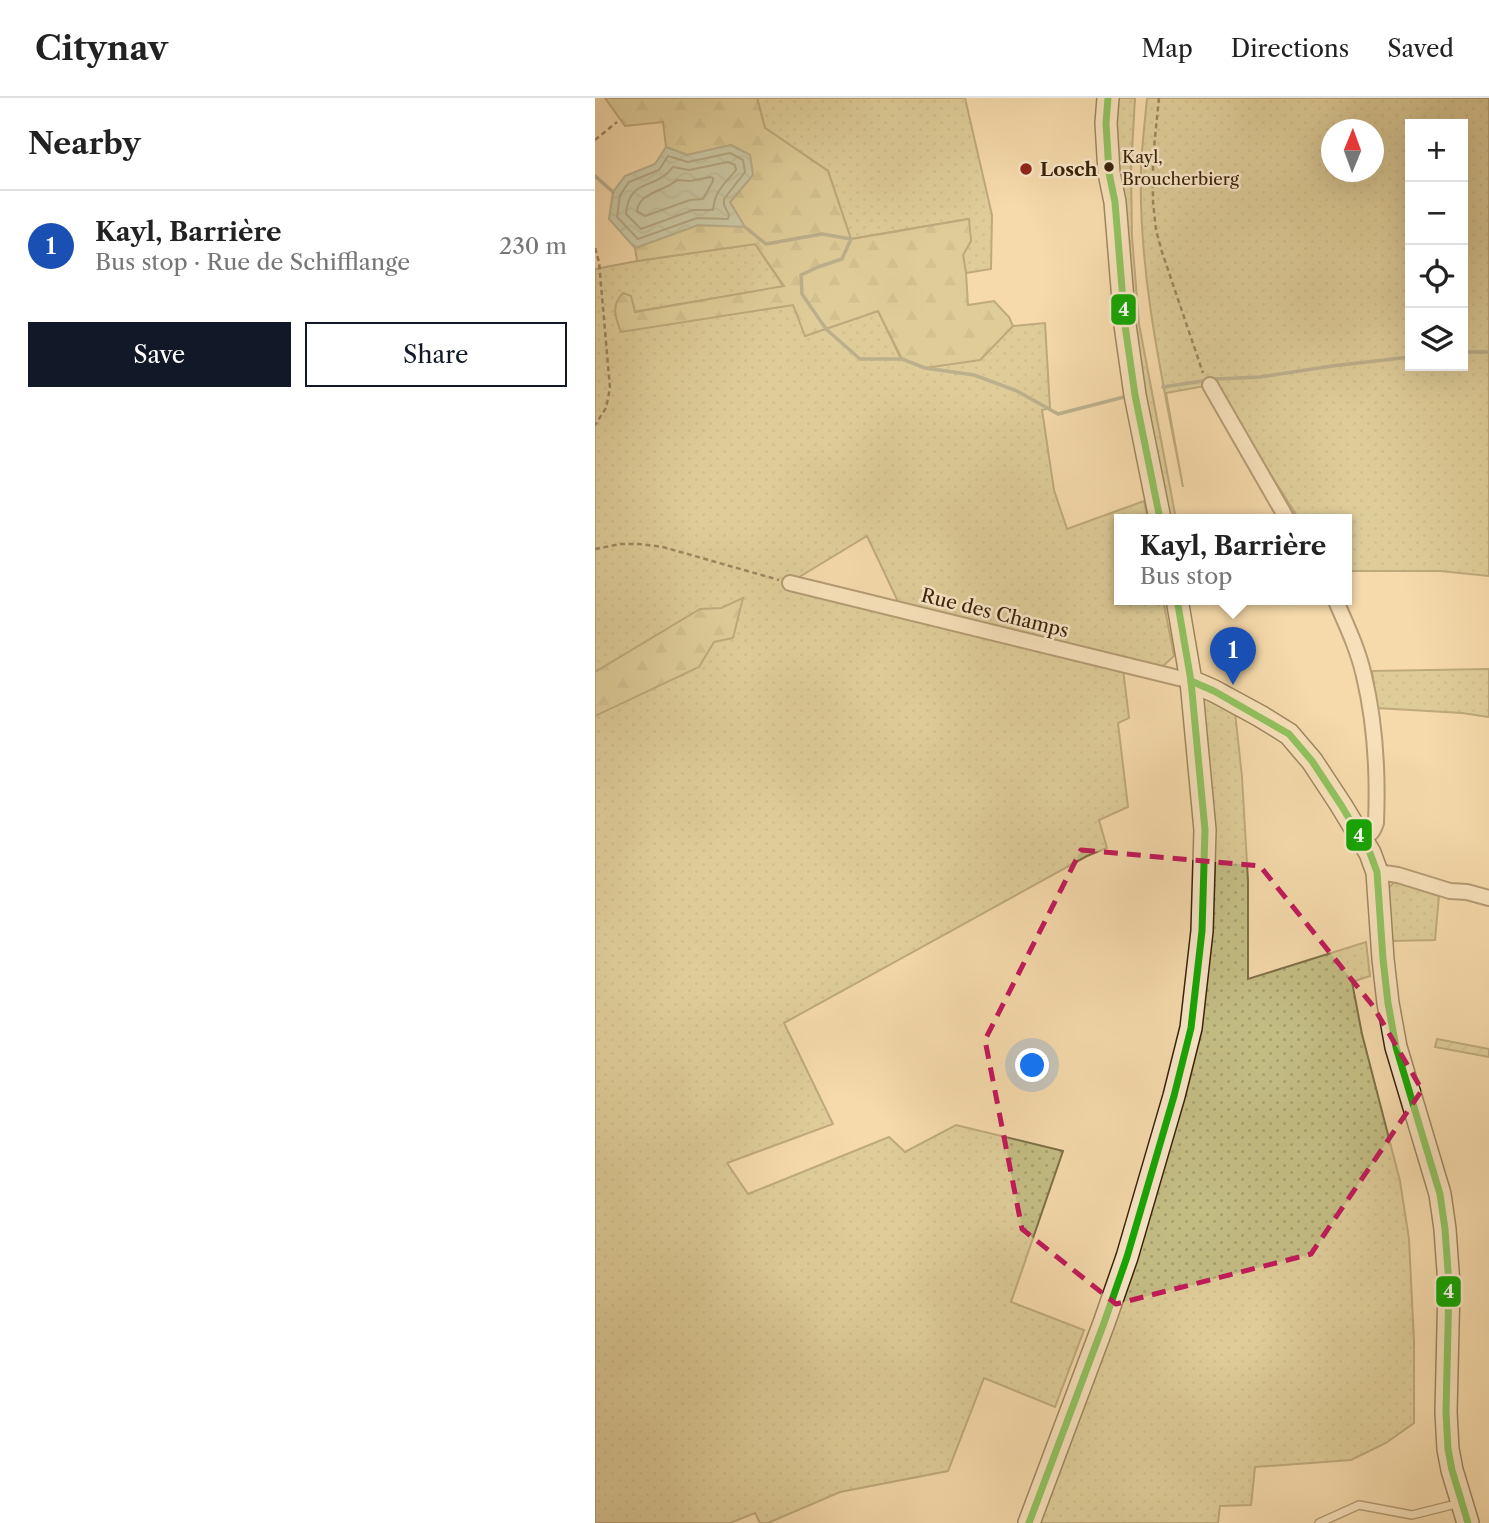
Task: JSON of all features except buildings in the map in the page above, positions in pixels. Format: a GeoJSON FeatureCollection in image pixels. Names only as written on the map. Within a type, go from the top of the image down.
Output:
{"type":"FeatureCollection","features":[{"type":"Feature","properties":{"kind":"main road"},"geometry":{"type":"LineString","coordinates":[[1108,98],[1106,122],[1109,173],[1115,202],[1125,325],[1135,394],[1159,514]]}},
{"type":"Feature","properties":{"kind":"main road"},"geometry":{"type":"LineString","coordinates":[[1029,1523],[1127,1257],[1191,1028],[1202,931],[1205,830],[1191,681],[1178,605]]}},
{"type":"Feature","properties":{"kind":"main road"},"geometry":{"type":"LineString","coordinates":[[1191,681],[1215,691],[1289,734],[1312,761],[1361,837],[1377,872],[1383,959],[1396,1047],[1440,1194],[1449,1286],[1446,1412],[1448,1449],[1464,1513]]}},
{"type":"Feature","properties":{"kind":"street"},"geometry":{"type":"LineString","coordinates":[[1207,380],[1284,514]]}},
{"type":"Feature","properties":{"kind":"street","name":"Rue des Champs"},"geometry":{"type":"LineString","coordinates":[[790,583],[1191,681]]}},
{"type":"Feature","properties":{"kind":"street"},"geometry":{"type":"LineString","coordinates":[[1338,605],[1353,639],[1364,675],[1372,723],[1376,823],[1374,831],[1361,837]]}},
{"type":"Feature","properties":{"kind":"street"},"geometry":{"type":"LineString","coordinates":[[1377,872],[1489,898]]}},
{"type":"Feature","properties":{"kind":"lane"},"geometry":{"type":"LineString","coordinates":[[1319,1523],[1359,1505],[1412,1515],[1464,1513]]}},
{"type":"Feature","properties":{"kind":"path"},"geometry":{"type":"LineString","coordinates":[[1159,98],[1153,157],[1156,230],[1207,380]]}},
{"type":"Feature","properties":{"kind":"path"},"geometry":{"type":"LineString","coordinates":[[595,140],[617,122]]}},
{"type":"Feature","properties":{"kind":"path"},"geometry":{"type":"LineString","coordinates":[[595,247],[599,262],[610,388],[606,408],[595,425]]}},
{"type":"Feature","properties":{"kind":"path"},"geometry":{"type":"LineString","coordinates":[[595,549],[621,544],[663,547],[790,583]]}},
{"type":"Feature","properties":{"kind":"highlighted area"},"geometry":{"type":"Polygon","coordinates":[[[1081,850],[1260,866],[1373,1006],[1422,1090],[1311,1254],[1116,1304],[1022,1229],[985,1040],[1081,850]]]}},
{"type":"Feature","properties":{"kind":"green space"},"geometry":{"type":"Polygon","coordinates":[[[605,98],[757,98],[765,128],[828,171],[851,239],[969,219],[971,241],[963,255],[968,305],[994,301],[1009,317],[1013,326],[980,360],[925,368],[902,359],[878,311],[805,336],[793,305],[621,332],[615,311],[623,293],[631,296],[635,312],[784,286],[755,244],[637,261],[635,248],[698,225],[744,226],[730,202],[753,175],[750,156],[731,145],[687,155],[666,147],[663,122],[625,126],[605,98]]]}},
{"type":"Feature","properties":{"kind":"green space"},"geometry":{"type":"Polygon","coordinates":[[[757,98],[965,98],[992,215],[991,269],[966,273],[963,255],[971,241],[968,219],[851,239],[828,171],[765,128],[757,98]]]}},
{"type":"Feature","properties":{"kind":"green space"},"geometry":{"type":"Polygon","coordinates":[[[1108,98],[1135,98],[1131,169],[1132,236],[1139,324],[1175,514],[1159,514],[1135,395],[1108,98]]]}},
{"type":"Feature","properties":{"kind":"green space"},"geometry":{"type":"Polygon","coordinates":[[[1147,98],[1489,98],[1489,576],[1440,571],[1352,571],[1352,514],[1296,514],[1262,461],[1253,461],[1210,385],[1166,393],[1183,487],[1153,328],[1141,208],[1141,168],[1147,98]]]}},
{"type":"Feature","properties":{"kind":"green space"},"geometry":{"type":"Polygon","coordinates":[[[755,244],[784,287],[614,315],[794,305],[805,336],[878,311],[901,359],[980,360],[1013,326],[1045,323],[1050,408],[1042,410],[1054,490],[1067,529],[1144,501],[1147,514],[1114,514],[1114,605],[1164,605],[1174,656],[1162,667],[1123,669],[1129,718],[1118,723],[1128,807],[1099,820],[1107,848],[1087,856],[784,1023],[833,1124],[727,1163],[748,1194],[889,1137],[905,1152],[956,1125],[1063,1151],[1011,1302],[1084,1330],[1055,1407],[984,1378],[948,1471],[840,1492],[768,1523],[760,1523],[755,1513],[730,1523],[595,1523],[595,269],[755,244]],[[867,536],[791,582],[902,610],[867,536]]]}},
{"type":"Feature","properties":{"kind":"green space"},"geometry":{"type":"Polygon","coordinates":[[[743,598],[733,638],[714,642],[699,667],[595,716],[595,672],[700,609],[721,608],[743,598]]]}},
{"type":"Feature","properties":{"kind":"green space"},"geometry":{"type":"Polygon","coordinates":[[[1489,669],[1489,717],[1377,708],[1372,671],[1489,669]]]}},
{"type":"Feature","properties":{"kind":"green space"},"geometry":{"type":"Polygon","coordinates":[[[1207,696],[1235,712],[1248,881],[1248,979],[1366,942],[1370,976],[1352,982],[1362,1034],[1400,1181],[1409,1239],[1414,1342],[1414,1423],[1386,1443],[1351,1460],[1255,1467],[1251,1505],[1220,1506],[1218,1523],[1036,1523],[1191,1047],[1201,701],[1207,696]]]}},
{"type":"Feature","properties":{"kind":"green space"},"geometry":{"type":"Polygon","coordinates":[[[1395,882],[1439,896],[1435,940],[1392,941],[1388,888],[1395,882]]]}},
{"type":"Feature","properties":{"kind":"green space"},"geometry":{"type":"Polygon","coordinates":[[[1437,1039],[1489,1049],[1489,1057],[1435,1047],[1437,1039]]]}},
{"type":"Feature","properties":{"kind":"water"},"geometry":{"type":"Polygon","coordinates":[[[731,145],[750,155],[753,175],[730,202],[745,227],[698,225],[635,248],[609,219],[613,192],[625,176],[655,164],[666,147],[687,155],[731,145]]]}},
{"type":"Feature","properties":{"kind":"waterway"},"geometry":{"type":"LineString","coordinates":[[595,176],[613,192]]}},
{"type":"Feature","properties":{"kind":"waterway"},"geometry":{"type":"LineString","coordinates":[[745,227],[766,244],[822,234],[851,239],[842,259],[801,275],[802,294],[826,329],[860,359],[902,359],[925,368],[974,375],[1017,391],[1058,414],[1124,397]]}},
{"type":"Feature","properties":{"kind":"waterway"},"geometry":{"type":"LineString","coordinates":[[1468,352],[1489,352]]}},
{"type":"Feature","properties":{"kind":"waterway"},"geometry":{"type":"LineString","coordinates":[[1163,387],[1405,358]]}},
{"type":"Feature","properties":{"kind":"transit line","name":"4"},"geometry":{"type":"LineString","coordinates":[[1108,98],[1106,123],[1109,173],[1115,202],[1125,325],[1135,395],[1159,514]]}},
{"type":"Feature","properties":{"kind":"transit line","name":"4"},"geometry":{"type":"LineString","coordinates":[[1029,1523],[1127,1257],[1191,1028],[1202,931],[1205,830],[1191,681],[1178,605]]}},
{"type":"Feature","properties":{"kind":"transit line","name":"4"},"geometry":{"type":"LineString","coordinates":[[1191,681],[1214,691],[1289,734],[1312,761],[1341,805],[1370,853],[1377,872],[1383,959],[1396,1047],[1440,1194],[1445,1229],[1449,1285],[1446,1412],[1448,1449],[1468,1523]]}},
{"type":"Feature","properties":{"kind":"place","name":"Kayl, Broucherbierg"},"geometry":{"type":"Point","coordinates":[1109,167]}},
{"type":"Feature","properties":{"kind":"place","name":"Losch"},"geometry":{"type":"Point","coordinates":[1026,169]}},
{"type":"Feature","properties":{"kind":"place","name":"Kayl, Barrière"},"geometry":{"type":"Point","coordinates":[1233,685]}}]}
